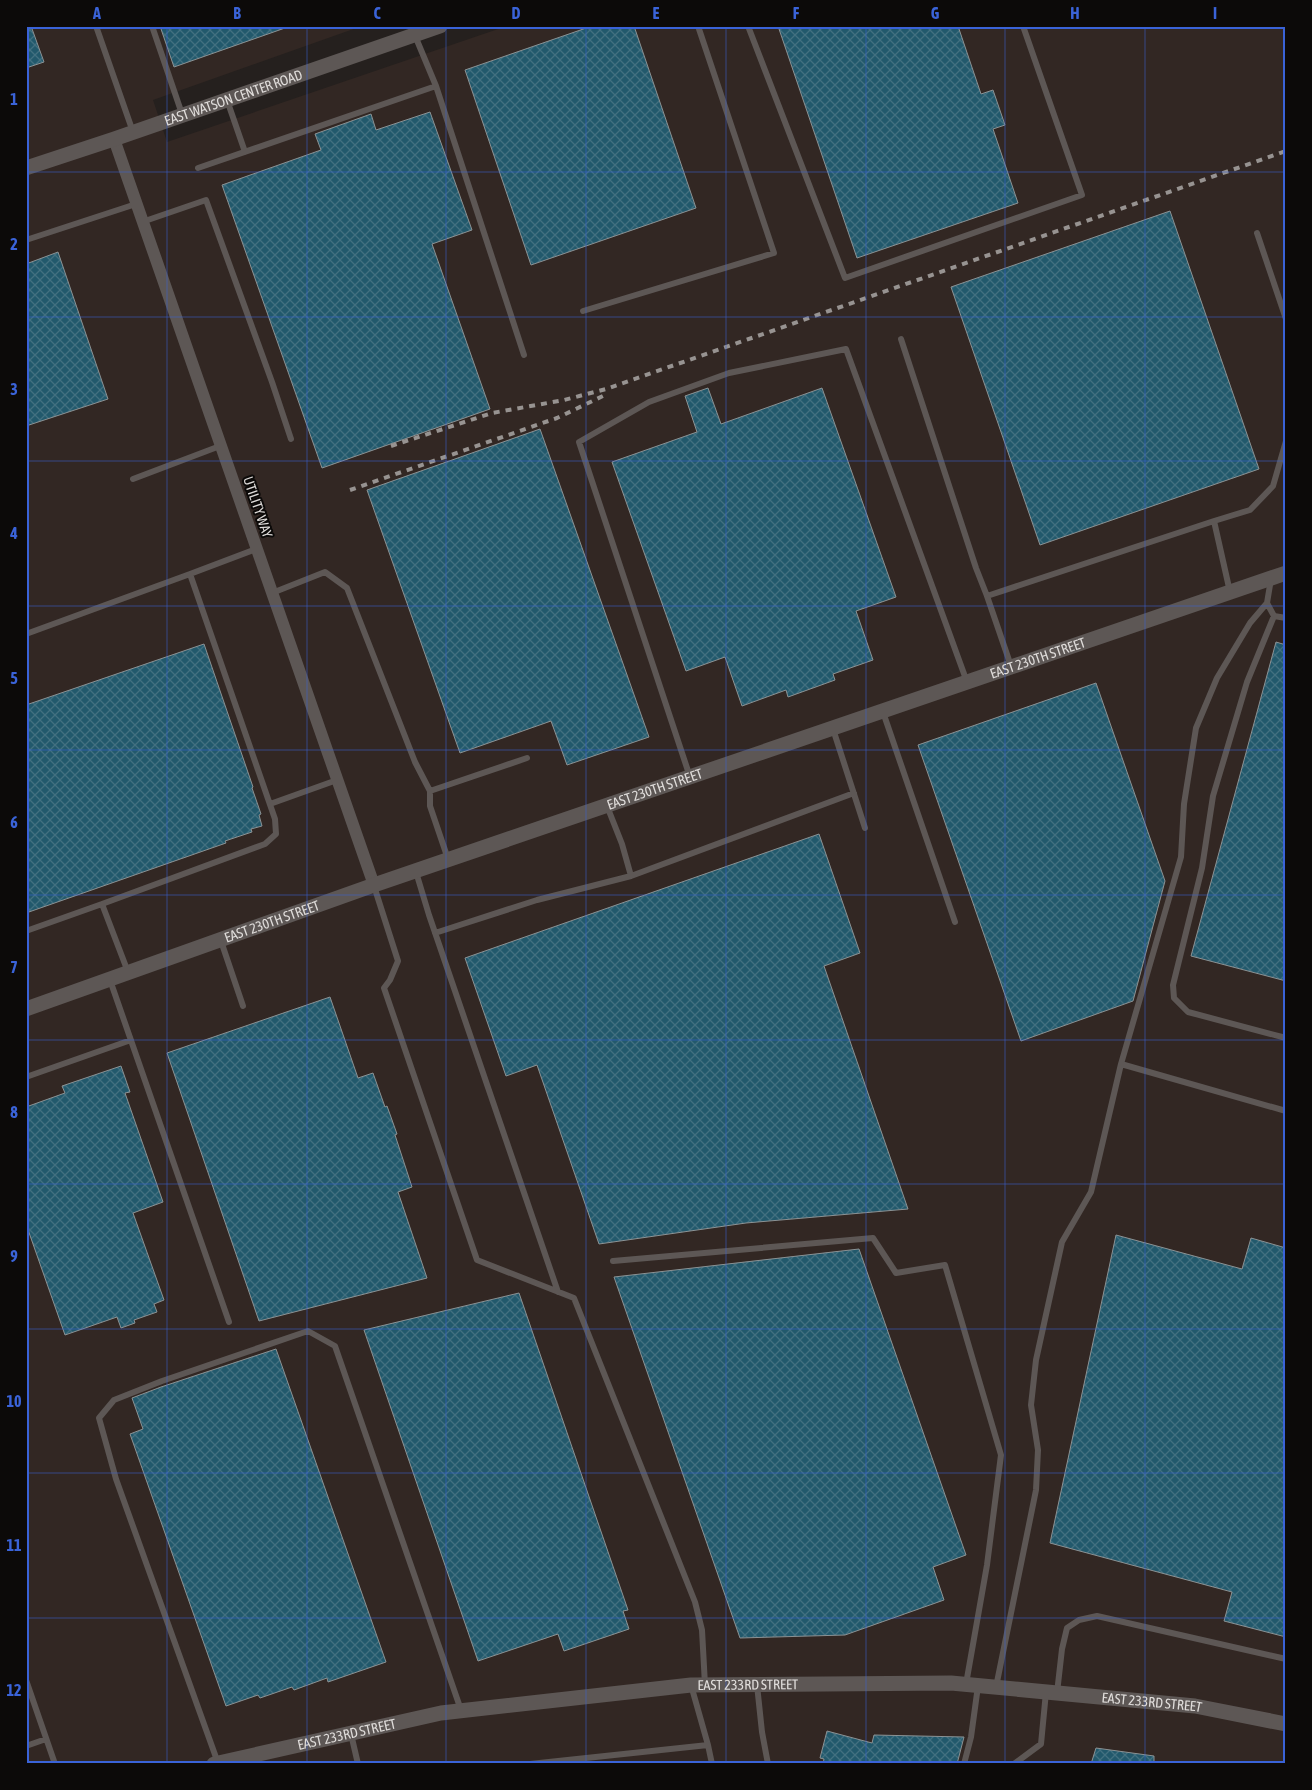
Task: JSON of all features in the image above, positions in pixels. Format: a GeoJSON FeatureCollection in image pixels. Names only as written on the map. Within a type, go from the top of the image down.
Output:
{"type":"FeatureCollection","features":[{"type":"Feature","properties":{"kind":"street","name":"EAST WATSON CENTER ROAD"},"geometry":{"type":"LineString","coordinates":[[26,168],[114,140],[227,100],[413,31],[440,26]]}},
{"type":"Feature","properties":{"kind":"street","name":"UTILITY WAY"},"geometry":{"type":"LineString","coordinates":[[114,140],[374,885]]}},
{"type":"Feature","properties":{"kind":"street","name":"EAST 230TH STREET"},"geometry":{"type":"LineString","coordinates":[[26,1008],[415,870],[1286,573]]}},
{"type":"Feature","properties":{"kind":"street","name":"EAST 233RD STREET"},"geometry":{"type":"LineString","coordinates":[[223,1763],[441,1713],[698,1685],[941,1683],[972,1685],[1195,1706],[1286,1724]]}},
{"type":"Feature","properties":{"kind":"lane"},"geometry":{"type":"LineString","coordinates":[[96,26],[133,133]]}},
{"type":"Feature","properties":{"kind":"lane"},"geometry":{"type":"LineString","coordinates":[[152,26],[183,115]]}},
{"type":"Feature","properties":{"kind":"lane"},"geometry":{"type":"LineString","coordinates":[[583,311],[774,253],[698,26]]}},
{"type":"Feature","properties":{"kind":"lane"},"geometry":{"type":"LineString","coordinates":[[748,26],[845,278],[1082,196],[1023,26]]}},
{"type":"Feature","properties":{"kind":"lane"},"geometry":{"type":"LineString","coordinates":[[413,31],[436,86],[524,355]]}},
{"type":"Feature","properties":{"kind":"lane"},"geometry":{"type":"LineString","coordinates":[[198,168],[436,86]]}},
{"type":"Feature","properties":{"kind":"lane"},"geometry":{"type":"LineString","coordinates":[[227,100],[245,152]]}},
{"type":"Feature","properties":{"kind":"lane"},"geometry":{"type":"LineString","coordinates":[[142,222],[206,200],[291,439]]}},
{"type":"Feature","properties":{"kind":"lane"},"geometry":{"type":"LineString","coordinates":[[26,240],[136,204]]}},
{"type":"Feature","properties":{"kind":"lane"},"geometry":{"type":"LineString","coordinates":[[1257,233],[1286,319]]}},
{"type":"Feature","properties":{"kind":"lane"},"geometry":{"type":"LineString","coordinates":[[901,338],[976,568],[1011,667]]}},
{"type":"Feature","properties":{"kind":"lane"},"geometry":{"type":"LineString","coordinates":[[690,776],[579,442],[648,402],[729,373],[846,348],[967,682]]}},
{"type":"Feature","properties":{"kind":"lane"},"geometry":{"type":"LineString","coordinates":[[987,596],[1250,510],[1273,486],[1286,441]]}},
{"type":"Feature","properties":{"kind":"lane"},"geometry":{"type":"LineString","coordinates":[[133,479],[220,446]]}},
{"type":"Feature","properties":{"kind":"lane"},"geometry":{"type":"LineString","coordinates":[[1214,521],[1230,592]]}},
{"type":"Feature","properties":{"kind":"lane"},"geometry":{"type":"LineString","coordinates":[[26,634],[256,549]]}},
{"type":"Feature","properties":{"kind":"lane"},"geometry":{"type":"LineString","coordinates":[[272,593],[325,572],[347,588],[416,762],[430,791],[430,806],[448,859]]}},
{"type":"Feature","properties":{"kind":"lane"},"geometry":{"type":"LineString","coordinates":[[26,931],[265,844],[276,834],[275,819],[190,574]]}},
{"type":"Feature","properties":{"kind":"lane"},"geometry":{"type":"LineString","coordinates":[[996,1687],[1036,1490],[1038,1450],[1031,1405],[1036,1360],[1062,1242],[1091,1192],[1121,1064],[1180,857],[1184,804],[1196,728],[1217,678],[1250,623],[1267,603],[1271,578]]}},
{"type":"Feature","properties":{"kind":"lane"},"geometry":{"type":"LineString","coordinates":[[1267,603],[1274,616]]}},
{"type":"Feature","properties":{"kind":"lane"},"geometry":{"type":"LineString","coordinates":[[1274,616],[1286,618]]}},
{"type":"Feature","properties":{"kind":"lane"},"geometry":{"type":"LineString","coordinates":[[1274,616],[1247,682],[1213,796],[1202,868],[1173,985],[1174,998],[1188,1012],[1286,1038]]}},
{"type":"Feature","properties":{"kind":"lane"},"geometry":{"type":"LineString","coordinates":[[883,711],[955,922]]}},
{"type":"Feature","properties":{"kind":"lane"},"geometry":{"type":"LineString","coordinates":[[833,728],[865,828]]}},
{"type":"Feature","properties":{"kind":"lane"},"geometry":{"type":"LineString","coordinates":[[430,791],[528,758]]}},
{"type":"Feature","properties":{"kind":"lane"},"geometry":{"type":"LineString","coordinates":[[270,804],[337,780]]}},
{"type":"Feature","properties":{"kind":"lane"},"geometry":{"type":"LineString","coordinates":[[435,933],[537,900],[631,876],[854,793]]}},
{"type":"Feature","properties":{"kind":"lane"},"geometry":{"type":"LineString","coordinates":[[606,805],[622,844],[631,876]]}},
{"type":"Feature","properties":{"kind":"lane"},"geometry":{"type":"LineString","coordinates":[[415,870],[558,1292]]}},
{"type":"Feature","properties":{"kind":"lane"},"geometry":{"type":"LineString","coordinates":[[374,885],[398,961],[390,980],[384,988],[478,1260],[574,1298],[696,1602],[702,1630],[698,1685],[712,1764]]}},
{"type":"Feature","properties":{"kind":"lane"},"geometry":{"type":"LineString","coordinates":[[102,904],[128,972]]}},
{"type":"Feature","properties":{"kind":"lane"},"geometry":{"type":"LineString","coordinates":[[220,940],[243,1006]]}},
{"type":"Feature","properties":{"kind":"lane"},"geometry":{"type":"LineString","coordinates":[[109,979],[229,1322]]}},
{"type":"Feature","properties":{"kind":"lane"},"geometry":{"type":"LineString","coordinates":[[26,1077],[131,1040]]}},
{"type":"Feature","properties":{"kind":"lane"},"geometry":{"type":"LineString","coordinates":[[1121,1064],[1286,1111]]}},
{"type":"Feature","properties":{"kind":"lane"},"geometry":{"type":"LineString","coordinates":[[613,1261],[873,1238],[896,1273],[945,1265],[1001,1455],[972,1685],[971,1736],[964,1764]]}},
{"type":"Feature","properties":{"kind":"lane"},"geometry":{"type":"LineString","coordinates":[[223,1763],[116,1479],[100,1418],[114,1400],[162,1381],[308,1331],[334,1346],[461,1710]]}},
{"type":"Feature","properties":{"kind":"lane"},"geometry":{"type":"LineString","coordinates":[[1014,1764],[1041,1744],[1067,1628],[1079,1620],[1097,1616],[1286,1659]]}},
{"type":"Feature","properties":{"kind":"lane"},"geometry":{"type":"LineString","coordinates":[[26,1680],[54,1764]]}},
{"type":"Feature","properties":{"kind":"lane"},"geometry":{"type":"LineString","coordinates":[[757,1684],[762,1732],[768,1764]]}},
{"type":"Feature","properties":{"kind":"lane"},"geometry":{"type":"LineString","coordinates":[[351,1733],[358,1764]]}},
{"type":"Feature","properties":{"kind":"lane"},"geometry":{"type":"LineString","coordinates":[[26,1746],[46,1739]]}},
{"type":"Feature","properties":{"kind":"lane"},"geometry":{"type":"LineString","coordinates":[[530,1764],[708,1745]]}},
{"type":"Feature","properties":{"kind":"shaded area"},"geometry":{"type":"Polygon","coordinates":[[[26,26],[362,26],[153,100],[167,142],[507,26],[1286,26],[1286,1764],[26,1764],[26,26]]]}},
{"type":"Feature","properties":{"kind":"building"},"geometry":{"type":"Polygon","coordinates":[[[26,26],[31,26],[44,62],[26,68],[26,26]]]}},
{"type":"Feature","properties":{"kind":"building"},"geometry":{"type":"Polygon","coordinates":[[[160,26],[285,26],[285,28],[174,67],[160,26]]]}},
{"type":"Feature","properties":{"kind":"building"},"geometry":{"type":"Polygon","coordinates":[[[592,26],[634,26],[696,208],[531,265],[465,70],[592,26]]]}},
{"type":"Feature","properties":{"kind":"building"},"geometry":{"type":"Polygon","coordinates":[[[778,26],[958,26],[981,94],[993,90],[1005,125],[993,129],[1018,203],[857,258],[778,26]]]}},
{"type":"Feature","properties":{"kind":"building"},"geometry":{"type":"Polygon","coordinates":[[[430,112],[472,230],[432,244],[490,409],[322,468],[222,185],[321,150],[315,134],[371,114],[376,130],[430,112]]]}},
{"type":"Feature","properties":{"kind":"building"},"geometry":{"type":"Polygon","coordinates":[[[1170,211],[1259,469],[1040,545],[951,287],[1170,211]]]}},
{"type":"Feature","properties":{"kind":"building"},"geometry":{"type":"Polygon","coordinates":[[[58,252],[108,399],[26,426],[26,264],[58,252]]]}},
{"type":"Feature","properties":{"kind":"building"},"geometry":{"type":"Polygon","coordinates":[[[708,388],[721,424],[822,388],[896,597],[856,611],[873,660],[833,674],[835,680],[788,697],[786,690],[742,706],[725,657],[686,671],[612,462],[697,432],[685,396],[708,388]]]}},
{"type":"Feature","properties":{"kind":"building"},"geometry":{"type":"Polygon","coordinates":[[[540,429],[649,737],[567,765],[551,721],[460,753],[367,490],[540,429]]]}},
{"type":"Feature","properties":{"kind":"building"},"geometry":{"type":"Polygon","coordinates":[[[1276,642],[1286,645],[1286,981],[1191,956],[1276,642]]]}},
{"type":"Feature","properties":{"kind":"building"},"geometry":{"type":"Polygon","coordinates":[[[204,644],[253,787],[261,814],[259,815],[262,826],[251,829],[252,832],[225,841],[226,843],[26,913],[26,705],[204,644]]]}},
{"type":"Feature","properties":{"kind":"building"},"geometry":{"type":"Polygon","coordinates":[[[1096,683],[1165,881],[1133,1001],[1021,1041],[918,745],[1096,683]]]}},
{"type":"Feature","properties":{"kind":"building"},"geometry":{"type":"Polygon","coordinates":[[[819,834],[860,953],[824,966],[908,1209],[746,1223],[599,1244],[537,1065],[506,1076],[465,958],[819,834]]]}},
{"type":"Feature","properties":{"kind":"building"},"geometry":{"type":"Polygon","coordinates":[[[330,997],[358,1078],[373,1073],[397,1134],[395,1135],[412,1187],[398,1192],[427,1278],[259,1321],[167,1053],[330,997]]]}},
{"type":"Feature","properties":{"kind":"building"},"geometry":{"type":"Polygon","coordinates":[[[121,1066],[130,1092],[125,1093],[163,1202],[133,1213],[164,1300],[154,1304],[157,1312],[134,1320],[135,1323],[121,1328],[117,1317],[65,1335],[26,1224],[26,1107],[65,1093],[62,1086],[121,1066]]]}},
{"type":"Feature","properties":{"kind":"building"},"geometry":{"type":"Polygon","coordinates":[[[1116,1235],[1242,1269],[1251,1238],[1286,1248],[1286,1637],[1224,1621],[1232,1592],[1050,1543],[1116,1235]]]}},
{"type":"Feature","properties":{"kind":"building"},"geometry":{"type":"Polygon","coordinates":[[[859,1249],[966,1555],[933,1567],[944,1600],[845,1635],[740,1638],[614,1277],[859,1249]]]}},
{"type":"Feature","properties":{"kind":"building"},"geometry":{"type":"Polygon","coordinates":[[[519,1293],[628,1610],[623,1611],[629,1629],[564,1651],[558,1634],[478,1661],[364,1330],[519,1293]]]}},
{"type":"Feature","properties":{"kind":"building"},"geometry":{"type":"Polygon","coordinates":[[[276,1349],[386,1662],[328,1682],[327,1678],[294,1690],[292,1687],[260,1698],[258,1695],[226,1706],[130,1434],[143,1429],[132,1398],[276,1349]]]}},
{"type":"Feature","properties":{"kind":"building"},"geometry":{"type":"Polygon","coordinates":[[[827,1731],[872,1743],[874,1735],[964,1737],[957,1764],[823,1764],[824,1759],[820,1758],[827,1731]]]}},
{"type":"Feature","properties":{"kind":"building"},"geometry":{"type":"Polygon","coordinates":[[[1096,1748],[1154,1756],[1154,1764],[1091,1764],[1096,1748]]]}},
{"type":"Feature","properties":{"kind":"railway"},"geometry":{"type":"LineString","coordinates":[[391,446],[492,413],[564,400],[606,389],[1286,151]]}},
{"type":"Feature","properties":{"kind":"railway"},"geometry":{"type":"LineString","coordinates":[[350,490],[557,418],[605,395]]}}]}
